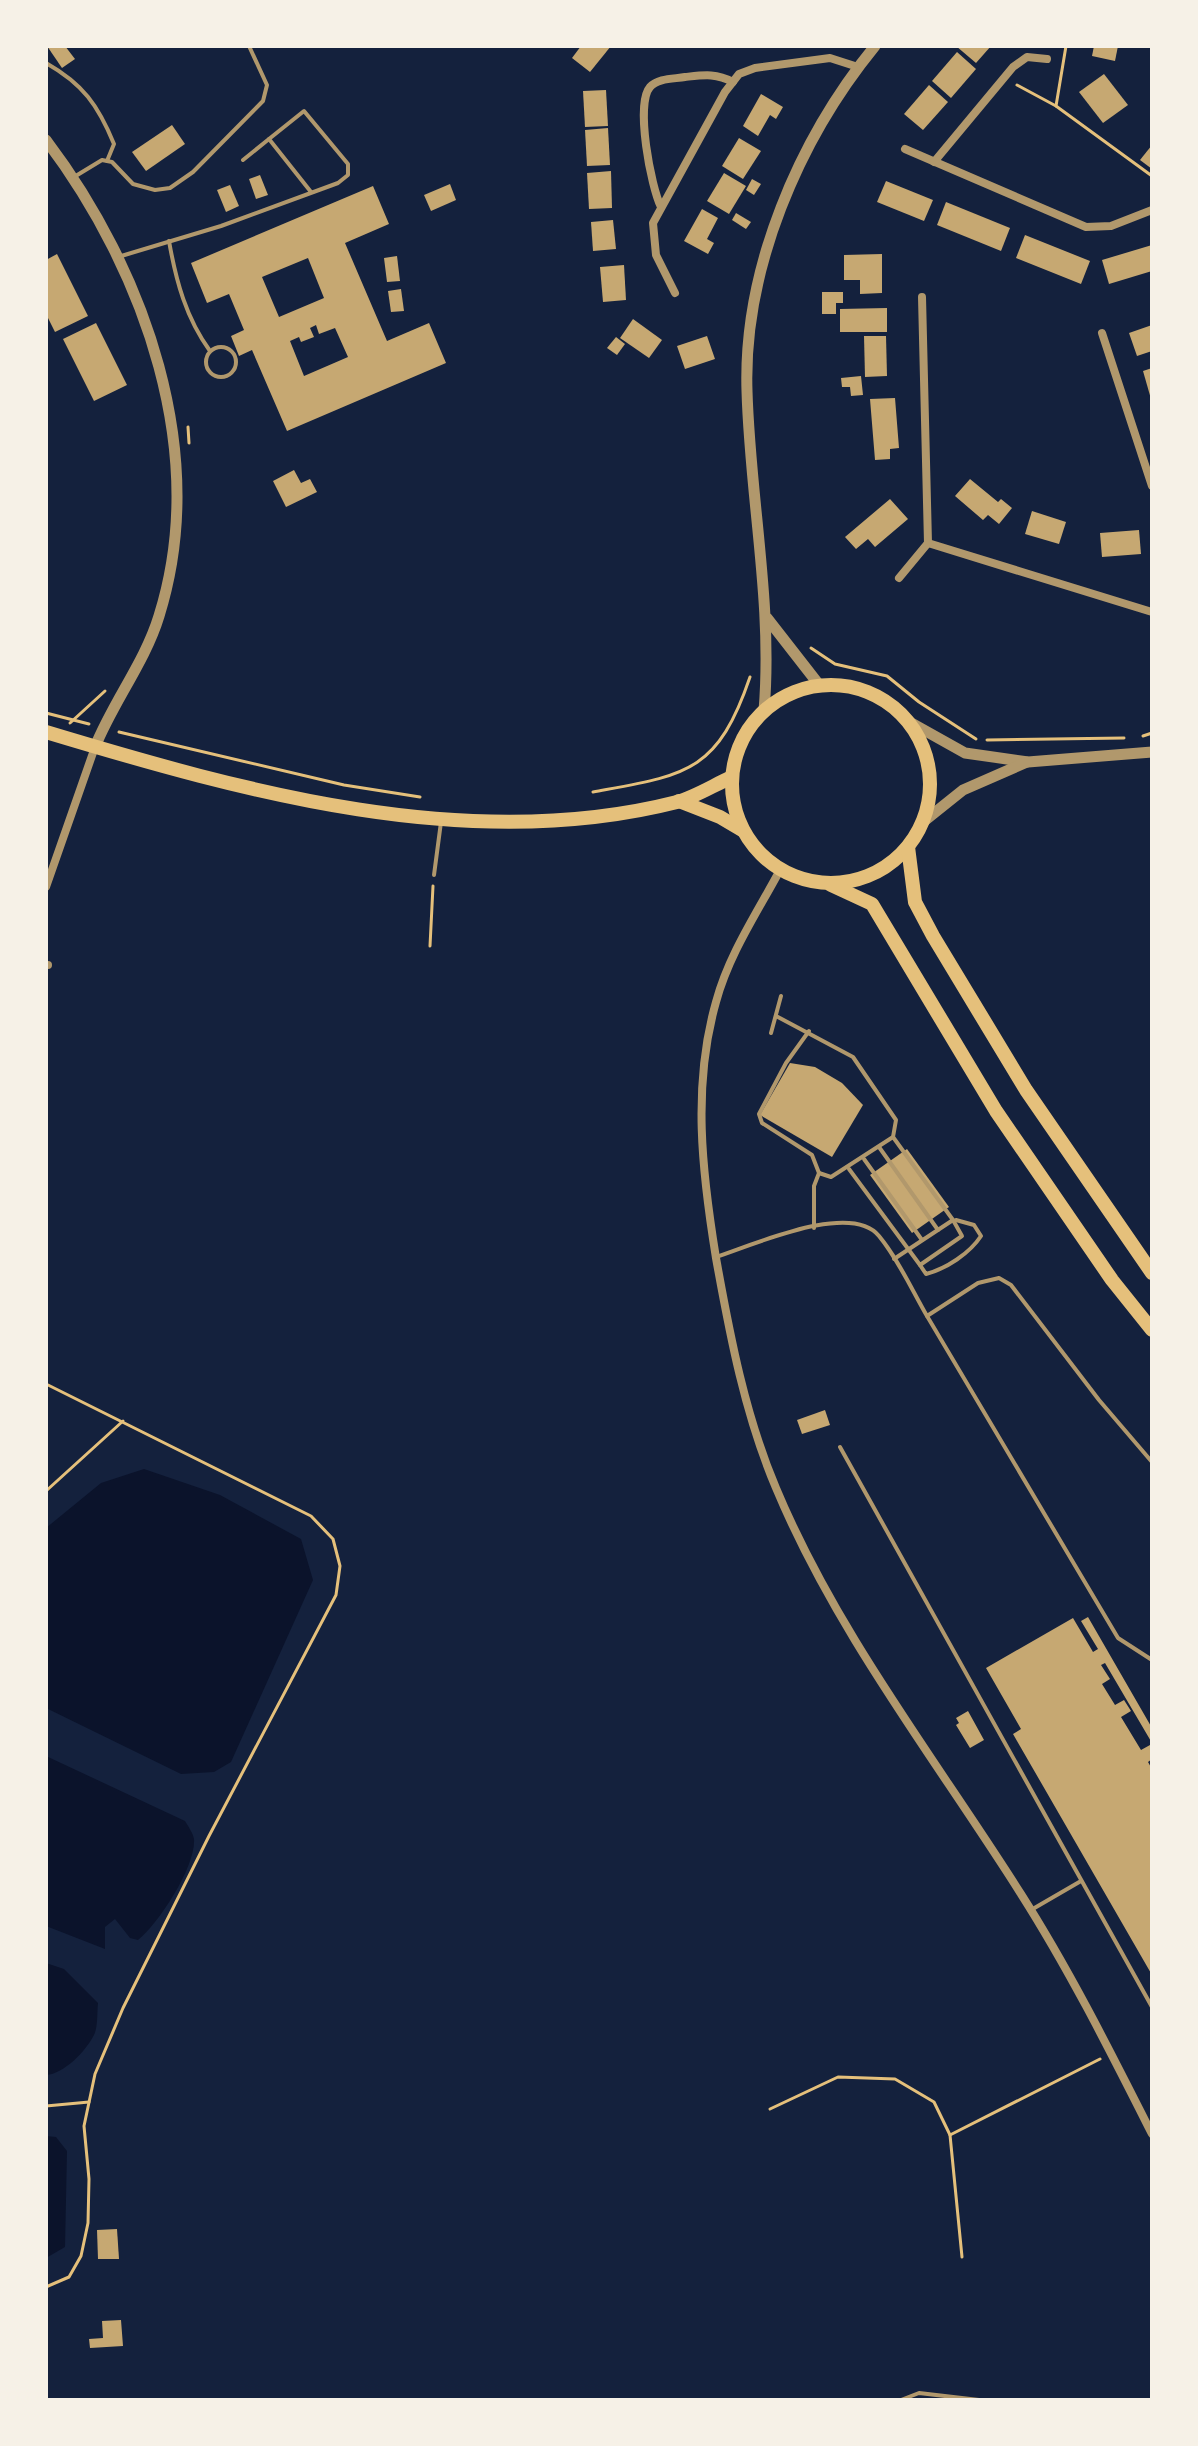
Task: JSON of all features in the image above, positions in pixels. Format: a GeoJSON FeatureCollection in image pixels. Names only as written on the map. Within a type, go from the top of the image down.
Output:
{"type":"FeatureCollection","features":[{"type":"Feature","properties":{"kind":"main road"},"geometry":{"type":"LineString","coordinates":[[828,884],[856,880],[885,867],[908,847],[923,822],[931,779],[927,756],[906,720],[874,695],[850,687],[820,686],[794,692],[764,711],[747,731],[736,755],[732,777],[734,805],[742,830],[757,851],[780,870],[828,884],[872,904],[996,1111],[1112,1280],[1152,1330]]}},
{"type":"Feature","properties":{"kind":"main road"},"geometry":{"type":"LineString","coordinates":[[46,732],[292,796],[359,809],[441,818],[538,820],[600,815],[679,801],[732,777]]}},
{"type":"Feature","properties":{"kind":"main road"},"geometry":{"type":"LineString","coordinates":[[679,801],[720,817],[742,830]]}},
{"type":"Feature","properties":{"kind":"main road"},"geometry":{"type":"LineString","coordinates":[[908,847],[915,902],[933,936],[1026,1090],[1152,1273]]}},
{"type":"Feature","properties":{"kind":"street"},"geometry":{"type":"LineString","coordinates":[[764,711],[767,618],[746,387],[754,302],[776,223],[799,171],[833,104],[875,46]]}},
{"type":"Feature","properties":{"kind":"street"},"geometry":{"type":"LineString","coordinates":[[934,162],[1004,78],[1027,57],[1047,59]]}},
{"type":"Feature","properties":{"kind":"street"},"geometry":{"type":"LineString","coordinates":[[675,293],[656,255],[653,223],[739,74],[755,68],[830,58],[858,67]]}},
{"type":"Feature","properties":{"kind":"street"},"geometry":{"type":"LineString","coordinates":[[661,207],[652,188],[646,129],[646,96],[651,86],[660,80],[713,74],[733,82]]}},
{"type":"Feature","properties":{"kind":"street"},"geometry":{"type":"LineString","coordinates":[[46,140],[74,177],[116,257],[150,338],[168,399],[178,492],[170,573],[158,620],[95,747],[46,887]]}},
{"type":"Feature","properties":{"kind":"street"},"geometry":{"type":"LineString","coordinates":[[905,149],[1086,227],[1111,226],[1152,210]]}},
{"type":"Feature","properties":{"kind":"street"},"geometry":{"type":"LineString","coordinates":[[899,578],[928,543],[922,297]]}},
{"type":"Feature","properties":{"kind":"street"},"geometry":{"type":"LineString","coordinates":[[1102,333],[1152,486]]}},
{"type":"Feature","properties":{"kind":"street"},"geometry":{"type":"LineString","coordinates":[[928,543],[1152,612]]}},
{"type":"Feature","properties":{"kind":"street"},"geometry":{"type":"LineString","coordinates":[[767,618],[820,686]]}},
{"type":"Feature","properties":{"kind":"street"},"geometry":{"type":"LineString","coordinates":[[906,720],[965,753],[1028,762],[1152,752]]}},
{"type":"Feature","properties":{"kind":"street"},"geometry":{"type":"LineString","coordinates":[[923,822],[963,790],[1028,762]]}},
{"type":"Feature","properties":{"kind":"street"},"geometry":{"type":"LineString","coordinates":[[780,870],[726,970],[706,1045],[700,1116],[716,1257],[736,1360],[762,1452],[796,1531],[866,1658],[1031,1910],[1152,2134]]}},
{"type":"Feature","properties":{"kind":"lane"},"geometry":{"type":"LineString","coordinates":[[74,177],[102,160],[133,184],[170,188],[180,183],[263,101],[267,85],[249,46]]}},
{"type":"Feature","properties":{"kind":"lane"},"geometry":{"type":"LineString","coordinates":[[46,63],[73,77],[104,118],[114,144],[107,161]]}},
{"type":"Feature","properties":{"kind":"lane"},"geometry":{"type":"LineString","coordinates":[[116,257],[311,192],[348,175],[348,164],[304,111],[243,160]]}},
{"type":"Feature","properties":{"kind":"lane"},"geometry":{"type":"LineString","coordinates":[[269,139],[311,192]]}},
{"type":"Feature","properties":{"kind":"lane"},"geometry":{"type":"LineString","coordinates":[[169,241],[173,269],[187,309],[210,351]]}},
{"type":"Feature","properties":{"kind":"lane"},"geometry":{"type":"LineString","coordinates":[[223,347],[232,352],[236,364],[231,374],[221,377],[208,370],[206,360],[210,351],[223,347]]}},
{"type":"Feature","properties":{"kind":"lane"},"geometry":{"type":"LineString","coordinates":[[434,875],[441,818]]}},
{"type":"Feature","properties":{"kind":"lane"},"geometry":{"type":"LineString","coordinates":[[771,1033],[781,996]]}},
{"type":"Feature","properties":{"kind":"lane"},"geometry":{"type":"LineString","coordinates":[[776,1016],[853,1057],[896,1120],[893,1137],[864,1159],[831,1177],[819,1173]]}},
{"type":"Feature","properties":{"kind":"lane"},"geometry":{"type":"LineString","coordinates":[[809,1031],[786,1063],[759,1114],[762,1123],[812,1155],[819,1173],[814,1186],[814,1228]]}},
{"type":"Feature","properties":{"kind":"lane"},"geometry":{"type":"LineString","coordinates":[[893,1137],[962,1236],[920,1265]]}},
{"type":"Feature","properties":{"kind":"lane"},"geometry":{"type":"LineString","coordinates":[[879,1147],[938,1230]]}},
{"type":"Feature","properties":{"kind":"lane"},"geometry":{"type":"LineString","coordinates":[[864,1159],[922,1240]]}},
{"type":"Feature","properties":{"kind":"lane"},"geometry":{"type":"LineString","coordinates":[[849,1169],[908,1250],[920,1265],[926,1274],[937,1271],[976,1244],[981,1236],[974,1225],[953,1220],[922,1240],[908,1250],[894,1260]]}},
{"type":"Feature","properties":{"kind":"lane"},"geometry":{"type":"LineString","coordinates":[[716,1257],[843,1220],[866,1225],[879,1235],[1118,1638],[1152,1660]]}},
{"type":"Feature","properties":{"kind":"lane"},"geometry":{"type":"LineString","coordinates":[[927,1316],[991,1278],[1011,1285],[1099,1400],[1152,1462]]}},
{"type":"Feature","properties":{"kind":"lane"},"geometry":{"type":"LineString","coordinates":[[840,1447],[1152,2007]]}},
{"type":"Feature","properties":{"kind":"lane"},"geometry":{"type":"LineString","coordinates":[[1031,1910],[1081,1880]]}},
{"type":"Feature","properties":{"kind":"lane"},"geometry":{"type":"LineString","coordinates":[[901,2400],[919,2393],[979,2400]]}},
{"type":"Feature","properties":{"kind":"path"},"geometry":{"type":"LineString","coordinates":[[1056,106],[1066,46]]}},
{"type":"Feature","properties":{"kind":"path"},"geometry":{"type":"LineString","coordinates":[[1004,78],[1056,106],[1152,176]]}},
{"type":"Feature","properties":{"kind":"path"},"geometry":{"type":"LineString","coordinates":[[807,645],[835,664],[887,676],[919,702],[978,740],[1125,738]]}},
{"type":"Feature","properties":{"kind":"path"},"geometry":{"type":"LineString","coordinates":[[593,792],[683,773],[705,757],[728,728],[752,670]]}},
{"type":"Feature","properties":{"kind":"path"},"geometry":{"type":"LineString","coordinates":[[70,719],[87,711],[111,683]]}},
{"type":"Feature","properties":{"kind":"path"},"geometry":{"type":"LineString","coordinates":[[46,713],[82,722]]}},
{"type":"Feature","properties":{"kind":"path"},"geometry":{"type":"LineString","coordinates":[[116,731],[126,736],[344,785],[420,797]]}},
{"type":"Feature","properties":{"kind":"path"},"geometry":{"type":"LineString","coordinates":[[1140,738],[1152,733]]}},
{"type":"Feature","properties":{"kind":"path"},"geometry":{"type":"LineString","coordinates":[[430,946],[434,875]]}},
{"type":"Feature","properties":{"kind":"path"},"geometry":{"type":"LineString","coordinates":[[46,1384],[311,1516],[333,1539],[340,1566],[336,1595],[318,1634],[209,1836],[123,2008],[95,2074],[84,2126],[89,2179],[84,2245],[69,2277],[46,2287]]}},
{"type":"Feature","properties":{"kind":"path"},"geometry":{"type":"LineString","coordinates":[[46,1491],[123,1421]]}},
{"type":"Feature","properties":{"kind":"path"},"geometry":{"type":"LineString","coordinates":[[950,2135],[1111,2054]]}},
{"type":"Feature","properties":{"kind":"path"},"geometry":{"type":"LineString","coordinates":[[770,2109],[838,2077],[895,2079],[934,2102],[950,2135],[962,2257]]}},
{"type":"Feature","properties":{"kind":"path"},"geometry":{"type":"LineString","coordinates":[[46,2106],[89,2102]]}},
{"type":"Feature","properties":{"kind":"water"},"geometry":{"type":"Polygon","coordinates":[[[144,1469],[220,1495],[301,1539],[313,1580],[231,1762],[214,1772],[181,1774],[46,1708],[46,1528],[101,1483],[144,1469]]]}},
{"type":"Feature","properties":{"kind":"water"},"geometry":{"type":"Polygon","coordinates":[[[46,1756],[185,1821],[192,1832],[193,1850],[183,1878],[165,1908],[138,1940],[130,1938],[115,1919],[105,1927],[105,1949],[46,1926],[46,1756]]]}},
{"type":"Feature","properties":{"kind":"water"},"geometry":{"type":"Polygon","coordinates":[[[46,1963],[64,1969],[98,2003],[95,2032],[86,2048],[60,2071],[46,2075],[46,1963]]]}},
{"type":"Feature","properties":{"kind":"water"},"geometry":{"type":"Polygon","coordinates":[[[46,2136],[56,2137],[67,2151],[65,2247],[46,2258],[46,2136]]]}},
{"type":"Feature","properties":{"kind":"building"},"geometry":{"type":"Polygon","coordinates":[[[47,46],[65,46],[75,59],[62,68],[47,46]]]}},
{"type":"Feature","properties":{"kind":"building"},"geometry":{"type":"Polygon","coordinates":[[[581,46],[611,46],[590,72],[572,58],[581,46]]]}},
{"type":"Feature","properties":{"kind":"building"},"geometry":{"type":"Polygon","coordinates":[[[956,46],[991,46],[976,63],[956,46]]]}},
{"type":"Feature","properties":{"kind":"building"},"geometry":{"type":"Polygon","coordinates":[[[1094,46],[1118,46],[1115,61],[1092,56],[1094,46]]]}},
{"type":"Feature","properties":{"kind":"building"},"geometry":{"type":"Polygon","coordinates":[[[957,52],[976,69],[951,98],[932,81],[957,52]]]}},
{"type":"Feature","properties":{"kind":"building"},"geometry":{"type":"Polygon","coordinates":[[[1104,74],[1128,105],[1103,123],[1079,92],[1104,74]]]}},
{"type":"Feature","properties":{"kind":"building"},"geometry":{"type":"Polygon","coordinates":[[[929,85],[948,102],[923,130],[904,114],[929,85]]]}},
{"type":"Feature","properties":{"kind":"building"},"geometry":{"type":"Polygon","coordinates":[[[606,90],[608,126],[585,127],[583,91],[606,90]]]}},
{"type":"Feature","properties":{"kind":"building"},"geometry":{"type":"Polygon","coordinates":[[[761,94],[783,107],[776,119],[770,115],[758,136],[743,126],[761,94]]]}},
{"type":"Feature","properties":{"kind":"building"},"geometry":{"type":"Polygon","coordinates":[[[172,125],[185,144],[146,171],[132,152],[172,125]]]}},
{"type":"Feature","properties":{"kind":"building"},"geometry":{"type":"Polygon","coordinates":[[[608,128],[610,165],[587,166],[585,130],[608,128]]]}},
{"type":"Feature","properties":{"kind":"building"},"geometry":{"type":"Polygon","coordinates":[[[739,138],[761,151],[743,179],[722,166],[739,138]]]}},
{"type":"Feature","properties":{"kind":"building"},"geometry":{"type":"Polygon","coordinates":[[[1152,145],[1152,169],[1140,160],[1152,145]]]}},
{"type":"Feature","properties":{"kind":"building"},"geometry":{"type":"Polygon","coordinates":[[[611,171],[612,208],[589,209],[587,173],[611,171]]]}},
{"type":"Feature","properties":{"kind":"building"},"geometry":{"type":"Polygon","coordinates":[[[724,173],[746,186],[729,214],[707,201],[724,173]]]}},
{"type":"Feature","properties":{"kind":"building"},"geometry":{"type":"Polygon","coordinates":[[[260,175],[268,195],[256,199],[249,179],[260,175]]]}},
{"type":"Feature","properties":{"kind":"building"},"geometry":{"type":"Polygon","coordinates":[[[752,179],[761,184],[754,195],[746,190],[752,179]]]}},
{"type":"Feature","properties":{"kind":"building"},"geometry":{"type":"Polygon","coordinates":[[[886,181],[933,200],[924,221],[877,202],[886,181]]]}},
{"type":"Feature","properties":{"kind":"building"},"geometry":{"type":"Polygon","coordinates":[[[450,184],[456,200],[431,211],[424,195],[450,184]]]}},
{"type":"Feature","properties":{"kind":"building"},"geometry":{"type":"Polygon","coordinates":[[[230,185],[239,206],[226,212],[217,190],[230,185]]]}},
{"type":"Feature","properties":{"kind":"building"},"geometry":{"type":"Polygon","coordinates":[[[373,186],[389,224],[345,243],[387,341],[429,323],[446,363],[287,431],[252,350],[239,356],[231,336],[244,330],[229,294],[207,303],[191,263],[373,186]],[[308,258],[262,277],[279,317],[324,298],[308,258]],[[316,325],[310,328],[314,337],[301,342],[299,337],[290,341],[304,376],[348,357],[335,328],[319,334],[316,325]]]}},
{"type":"Feature","properties":{"kind":"building"},"geometry":{"type":"Polygon","coordinates":[[[946,202],[1010,228],[1001,251],[937,225],[946,202]]]}},
{"type":"Feature","properties":{"kind":"building"},"geometry":{"type":"Polygon","coordinates":[[[702,209],[718,218],[707,239],[714,243],[708,254],[684,241],[702,209]]]}},
{"type":"Feature","properties":{"kind":"building"},"geometry":{"type":"Polygon","coordinates":[[[736,213],[751,222],[746,229],[732,220],[736,213]]]}},
{"type":"Feature","properties":{"kind":"building"},"geometry":{"type":"Polygon","coordinates":[[[613,220],[616,249],[593,251],[591,222],[613,220]]]}},
{"type":"Feature","properties":{"kind":"building"},"geometry":{"type":"Polygon","coordinates":[[[1025,235],[1090,261],[1081,284],[1016,258],[1025,235]]]}},
{"type":"Feature","properties":{"kind":"building"},"geometry":{"type":"Polygon","coordinates":[[[1152,245],[1152,271],[1109,284],[1102,260],[1152,245]]]}},
{"type":"Feature","properties":{"kind":"building"},"geometry":{"type":"Polygon","coordinates":[[[57,254],[88,316],[55,332],[46,314],[46,260],[57,254]]]}},
{"type":"Feature","properties":{"kind":"building"},"geometry":{"type":"Polygon","coordinates":[[[882,254],[882,293],[860,294],[860,280],[844,280],[844,255],[882,254]]]}},
{"type":"Feature","properties":{"kind":"building"},"geometry":{"type":"Polygon","coordinates":[[[397,256],[400,281],[387,282],[384,258],[397,256]]]}},
{"type":"Feature","properties":{"kind":"building"},"geometry":{"type":"Polygon","coordinates":[[[624,265],[626,300],[603,302],[600,267],[624,265]]]}},
{"type":"Feature","properties":{"kind":"building"},"geometry":{"type":"Polygon","coordinates":[[[401,289],[404,311],[391,312],[388,291],[401,289]]]}},
{"type":"Feature","properties":{"kind":"building"},"geometry":{"type":"Polygon","coordinates":[[[822,292],[843,292],[843,303],[836,303],[836,314],[822,314],[822,292]]]}},
{"type":"Feature","properties":{"kind":"building"},"geometry":{"type":"Polygon","coordinates":[[[887,308],[887,332],[840,332],[840,309],[887,308]]]}},
{"type":"Feature","properties":{"kind":"building"},"geometry":{"type":"Polygon","coordinates":[[[633,319],[662,340],[649,358],[620,338],[633,319]]]}},
{"type":"Feature","properties":{"kind":"building"},"geometry":{"type":"Polygon","coordinates":[[[96,323],[127,385],[94,401],[63,339],[96,323]]]}},
{"type":"Feature","properties":{"kind":"building"},"geometry":{"type":"Polygon","coordinates":[[[1152,325],[1152,351],[1137,356],[1129,333],[1152,325]]]}},
{"type":"Feature","properties":{"kind":"building"},"geometry":{"type":"Polygon","coordinates":[[[707,336],[715,359],[685,369],[677,346],[707,336]]]}},
{"type":"Feature","properties":{"kind":"building"},"geometry":{"type":"Polygon","coordinates":[[[864,336],[886,336],[887,376],[865,377],[864,336]]]}},
{"type":"Feature","properties":{"kind":"building"},"geometry":{"type":"Polygon","coordinates":[[[616,337],[625,344],[617,355],[607,348],[616,337]]]}},
{"type":"Feature","properties":{"kind":"building"},"geometry":{"type":"Polygon","coordinates":[[[1152,368],[1152,399],[1151,399],[1143,371],[1152,368]]]}},
{"type":"Feature","properties":{"kind":"building"},"geometry":{"type":"Polygon","coordinates":[[[861,376],[863,395],[851,396],[850,387],[842,387],[841,378],[861,376]]]}},
{"type":"Feature","properties":{"kind":"building"},"geometry":{"type":"Polygon","coordinates":[[[895,398],[899,448],[890,449],[890,459],[875,460],[870,399],[895,398]]]}},
{"type":"Feature","properties":{"kind":"building"},"geometry":{"type":"Polygon","coordinates":[[[294,470],[301,483],[310,479],[317,492],[286,507],[273,481],[294,470]]]}},
{"type":"Feature","properties":{"kind":"building"},"geometry":{"type":"Polygon","coordinates":[[[970,479],[998,502],[1001,499],[1012,508],[999,524],[988,515],[983,520],[955,496],[970,479]]]}},
{"type":"Feature","properties":{"kind":"building"},"geometry":{"type":"Polygon","coordinates":[[[890,499],[908,519],[875,547],[868,539],[856,549],[845,537],[890,499]]]}},
{"type":"Feature","properties":{"kind":"building"},"geometry":{"type":"Polygon","coordinates":[[[1032,511],[1066,522],[1059,544],[1025,534],[1032,511]]]}},
{"type":"Feature","properties":{"kind":"building"},"geometry":{"type":"Polygon","coordinates":[[[1139,530],[1141,554],[1102,557],[1100,533],[1139,530]]]}},
{"type":"Feature","properties":{"kind":"building"},"geometry":{"type":"Polygon","coordinates":[[[790,1063],[815,1067],[842,1083],[863,1105],[832,1157],[760,1115],[790,1063]]]}},
{"type":"Feature","properties":{"kind":"building"},"geometry":{"type":"Polygon","coordinates":[[[907,1149],[949,1207],[912,1233],[870,1175],[907,1149]]]}},
{"type":"Feature","properties":{"kind":"building"},"geometry":{"type":"Polygon","coordinates":[[[825,1410],[830,1425],[802,1434],[797,1420],[825,1410]]]}},
{"type":"Feature","properties":{"kind":"building"},"geometry":{"type":"Polygon","coordinates":[[[1088,1617],[1152,1728],[1152,1743],[1105,1663],[1101,1665],[1110,1679],[1102,1684],[1115,1705],[1124,1700],[1131,1711],[1121,1717],[1141,1750],[1150,1745],[1152,1748],[1152,1759],[1148,1762],[1152,1769],[1152,1975],[1013,1734],[1021,1729],[986,1668],[1073,1618],[1093,1652],[1098,1649],[1081,1621],[1088,1617]]]}},
{"type":"Feature","properties":{"kind":"building"},"geometry":{"type":"Polygon","coordinates":[[[968,1711],[984,1740],[970,1748],[956,1725],[959,1723],[956,1718],[968,1711]]]}},
{"type":"Feature","properties":{"kind":"building"},"geometry":{"type":"Polygon","coordinates":[[[117,2229],[119,2259],[98,2259],[97,2230],[117,2229]]]}},
{"type":"Feature","properties":{"kind":"building"},"geometry":{"type":"Polygon","coordinates":[[[121,2320],[123,2346],[90,2348],[89,2339],[103,2338],[102,2321],[121,2320]]]}}]}
